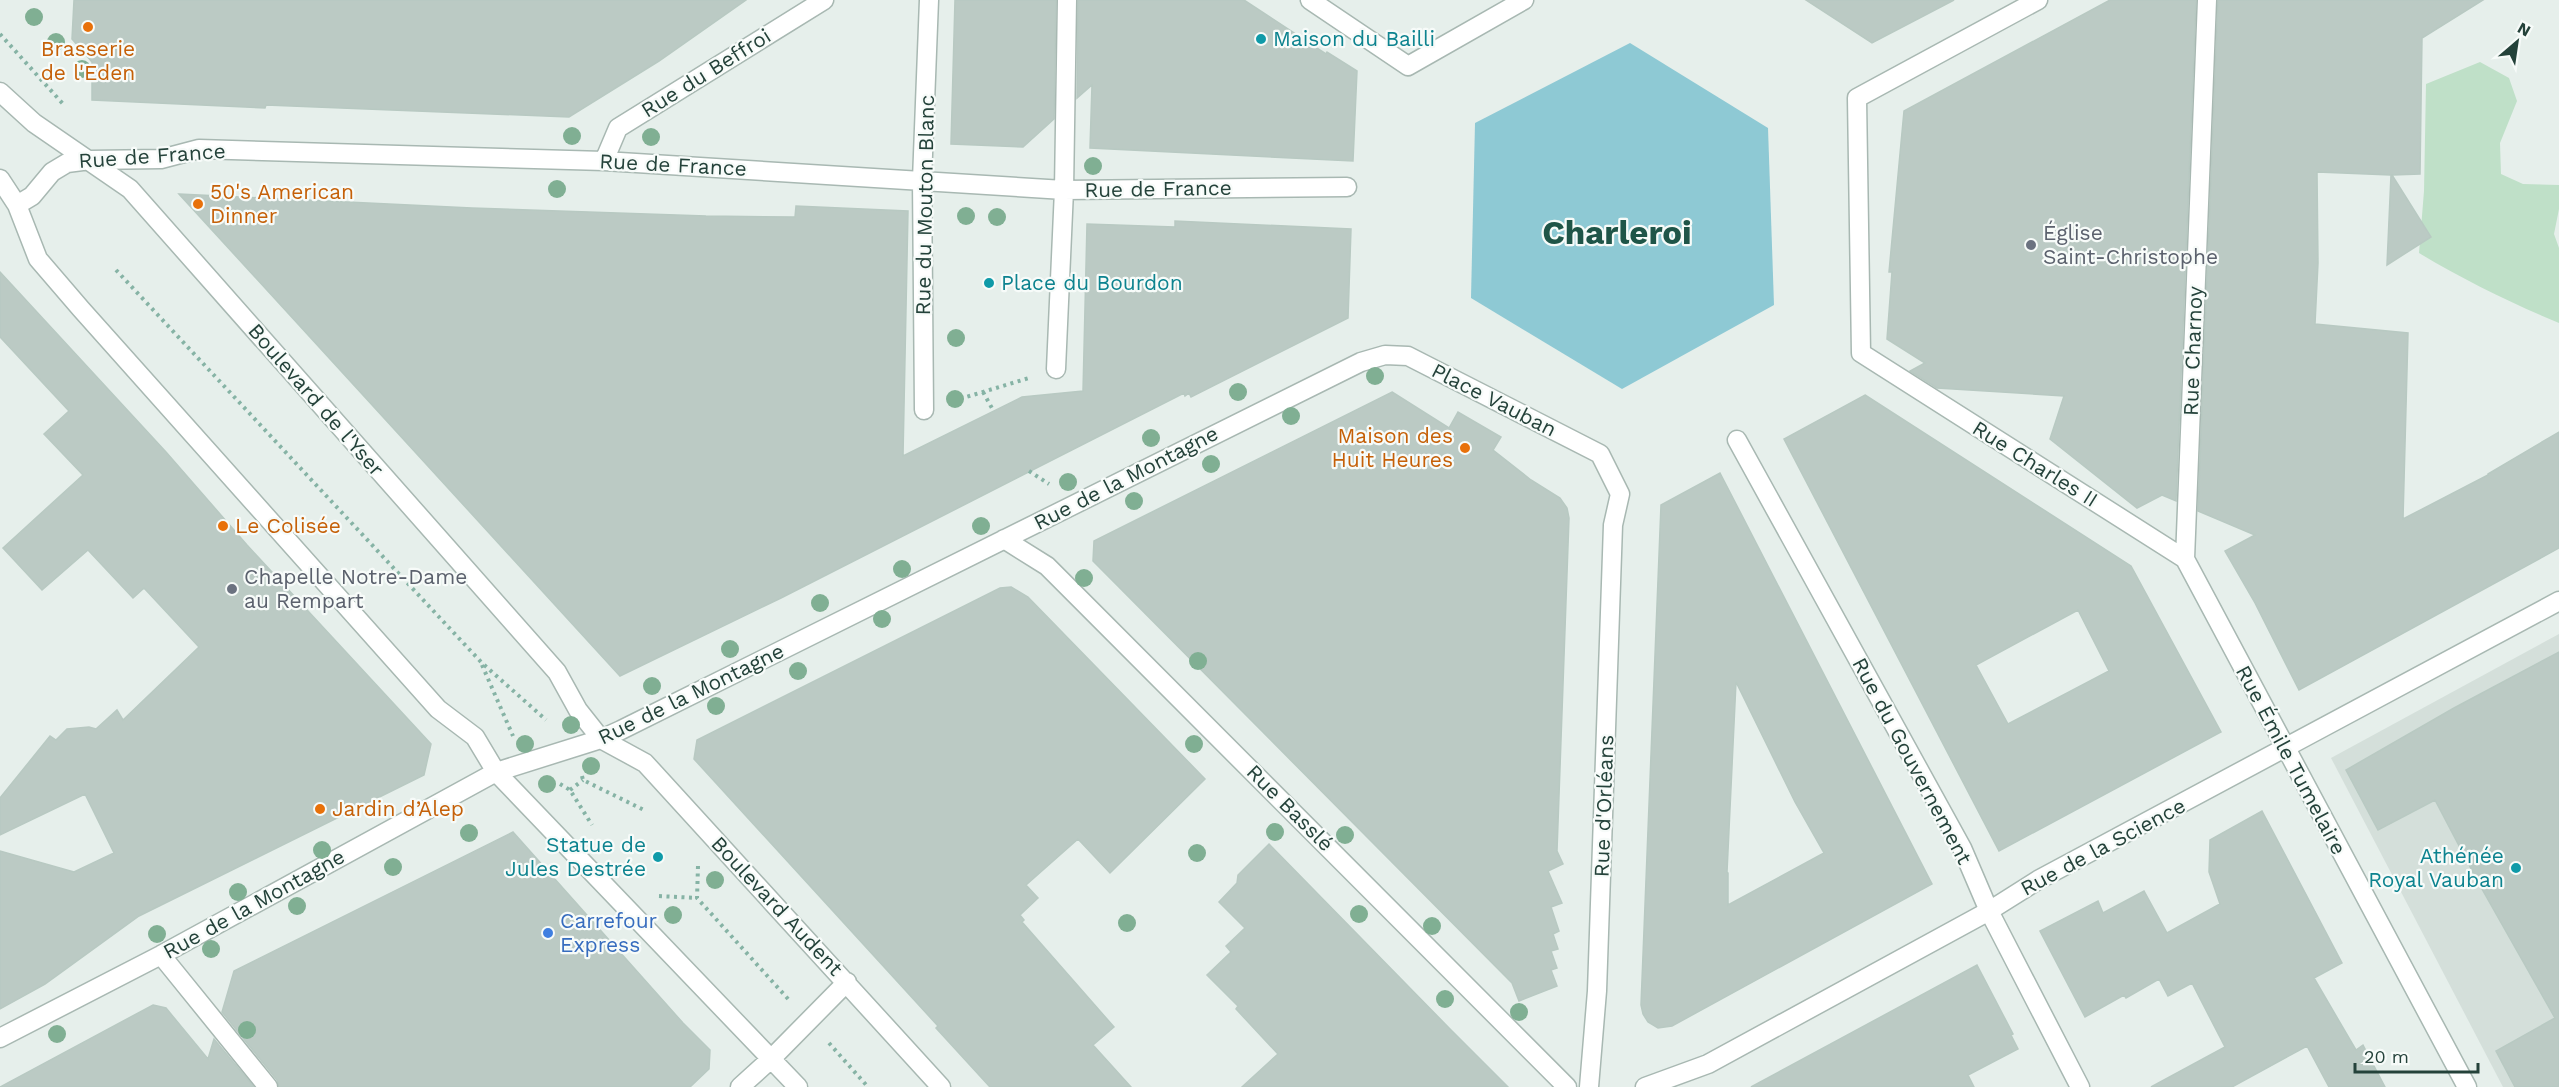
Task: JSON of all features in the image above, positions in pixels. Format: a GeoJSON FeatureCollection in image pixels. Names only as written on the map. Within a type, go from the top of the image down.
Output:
{"type":"FeatureCollection","features":[{"type":"Feature","properties":{"kind":"street","name":"Rue du Beffroi"},"geometry":{"type":"LineString","coordinates":[[604,161],[618,128],[824,0]]}},
{"type":"Feature","properties":{"kind":"street","name":"Rue du Mouton Blanc"},"geometry":{"type":"LineString","coordinates":[[924,410],[922,180],[929,0]]}},
{"type":"Feature","properties":{"kind":"street"},"geometry":{"type":"LineString","coordinates":[[1056,369],[1064,190],[1067,0]]}},
{"type":"Feature","properties":{"kind":"street"},"geometry":{"type":"LineString","coordinates":[[1310,0],[1408,66],[1524,0]]}},
{"type":"Feature","properties":{"kind":"street","name":"Rue Charles II"},"geometry":{"type":"LineString","coordinates":[[2038,0],[1857,98],[1861,353],[2185,559]]}},
{"type":"Feature","properties":{"kind":"street","name":"Rue Charnoy"},"geometry":{"type":"LineString","coordinates":[[2185,559],[2207,0]]}},
{"type":"Feature","properties":{"kind":"street","name":"Boulevard de l'Yser"},"geometry":{"type":"LineString","coordinates":[[0,92],[34,123],[130,189],[557,672],[578,710],[601,739]]}},
{"type":"Feature","properties":{"kind":"street","name":"Rue de France"},"geometry":{"type":"LineString","coordinates":[[17,205],[32,196],[52,172],[68,163],[90,160],[161,159],[199,149],[604,161],[1064,190],[1347,187]]}},
{"type":"Feature","properties":{"kind":"street"},"geometry":{"type":"LineString","coordinates":[[0,179],[17,205],[38,259],[87,316],[438,709],[474,737],[496,772],[798,1087]]}},
{"type":"Feature","properties":{"kind":"street","name":"Rue de la Montagne"},"geometry":{"type":"LineString","coordinates":[[0,1038],[160,955],[496,772],[601,739],[1361,362],[1385,355]]}},
{"type":"Feature","properties":{"kind":"street","name":"Place Vauban"},"geometry":{"type":"LineString","coordinates":[[1385,355],[1408,356],[1600,454]]}},
{"type":"Feature","properties":{"kind":"street","name":"Rue du Gouvernement"},"geometry":{"type":"LineString","coordinates":[[1737,440],[1962,848],[1989,911],[2014,955],[2080,1087]]}},
{"type":"Feature","properties":{"kind":"street","name":"Rue d'Orléans"},"geometry":{"type":"LineString","coordinates":[[1589,1087],[1597,991],[1613,525],[1620,494],[1600,454]]}},
{"type":"Feature","properties":{"kind":"street","name":"Rue Basslé"},"geometry":{"type":"LineString","coordinates":[[1004,539],[1047,566],[1567,1087]]}},
{"type":"Feature","properties":{"kind":"street","name":"Rue Émile Tumelaire"},"geometry":{"type":"LineString","coordinates":[[2185,559],[2467,1087]]}},
{"type":"Feature","properties":{"kind":"street","name":"Rue de la Science"},"geometry":{"type":"LineString","coordinates":[[1645,1087],[1708,1064],[1989,911],[2038,880],[2285,750],[2559,601]]}},
{"type":"Feature","properties":{"kind":"street","name":"Boulevard Audent"},"geometry":{"type":"LineString","coordinates":[[601,739],[645,763],[941,1087]]}},
{"type":"Feature","properties":{"kind":"street"},"geometry":{"type":"LineString","coordinates":[[160,955],[268,1087]]}},
{"type":"Feature","properties":{"kind":"street"},"geometry":{"type":"LineString","coordinates":[[740,1087],[847,982]]}},
{"type":"Feature","properties":{"kind":"path"},"geometry":{"type":"LineString","coordinates":[[116,270],[481,662],[558,730],[583,780],[651,814]]}},
{"type":"Feature","properties":{"kind":"path"},"geometry":{"type":"LineString","coordinates":[[924,410],[1056,369]]}},
{"type":"Feature","properties":{"kind":"path"},"geometry":{"type":"LineString","coordinates":[[983,392],[993,410]]}},
{"type":"Feature","properties":{"kind":"path"},"geometry":{"type":"LineString","coordinates":[[481,662],[526,762],[570,790],[595,830]]}},
{"type":"Feature","properties":{"kind":"path"},"geometry":{"type":"LineString","coordinates":[[570,790],[583,780]]}},
{"type":"Feature","properties":{"kind":"path"},"geometry":{"type":"LineString","coordinates":[[698,858],[697,898],[868,1087]]}},
{"type":"Feature","properties":{"kind":"path"},"geometry":{"type":"LineString","coordinates":[[649,895],[697,898]]}},
{"type":"Feature","properties":{"kind":"shaded area"},"geometry":{"type":"Polygon","coordinates":[[[2559,634],[2559,1087],[2503,1087],[2331,758],[2559,634]]]}},
{"type":"Feature","properties":{"kind":"green space"},"geometry":{"type":"Polygon","coordinates":[[[2480,62],[2509,78],[2517,101],[2500,143],[2501,174],[2523,184],[2559,185],[2559,209],[2554,234],[2559,248],[2559,323],[2488,291],[2419,253],[2424,191],[2426,84],[2480,62]]]}},
{"type":"Feature","properties":{"kind":"water"},"geometry":{"type":"Polygon","coordinates":[[[1630,43],[1768,128],[1774,305],[1622,389],[1471,298],[1475,123],[1630,43]]]}},
{"type":"Feature","properties":{"kind":"building"},"geometry":{"type":"Polygon","coordinates":[[[74,0],[746,0],[659,61],[569,117],[266,105],[265,108],[92,100],[92,62],[72,39],[74,0]]]}},
{"type":"Feature","properties":{"kind":"building"},"geometry":{"type":"Polygon","coordinates":[[[955,0],[1056,0],[1054,119],[1023,147],[951,144],[955,0]]]}},
{"type":"Feature","properties":{"kind":"building"},"geometry":{"type":"Polygon","coordinates":[[[1078,0],[1244,0],[1326,54],[1327,52],[1357,71],[1353,161],[1090,148],[1092,85],[1077,98],[1078,0]]]}},
{"type":"Feature","properties":{"kind":"building"},"geometry":{"type":"Polygon","coordinates":[[[1806,0],[1954,0],[1872,43],[1806,0]]]}},
{"type":"Feature","properties":{"kind":"building"},"geometry":{"type":"Polygon","coordinates":[[[2110,0],[2196,0],[2176,501],[2162,495],[2137,508],[2050,439],[2064,396],[1937,388],[1910,371],[1925,363],[1887,339],[1892,272],[1889,272],[1904,111],[2110,0]]]}},
{"type":"Feature","properties":{"kind":"building"},"geometry":{"type":"Polygon","coordinates":[[[2218,0],[2483,0],[2422,38],[2420,174],[2392,175],[2431,237],[2387,265],[2391,175],[2317,172],[2318,263],[2315,324],[2408,333],[2403,519],[2488,475],[2559,432],[2559,548],[2299,690],[2255,603],[2225,551],[2255,535],[2198,511],[2218,0]]]}},
{"type":"Feature","properties":{"kind":"building"},"geometry":{"type":"Polygon","coordinates":[[[179,194],[706,216],[795,217],[796,206],[908,211],[903,456],[1022,397],[1083,391],[1087,224],[1175,227],[1175,221],[1351,229],[1348,318],[1191,397],[1189,393],[1185,396],[1184,393],[781,598],[620,676],[179,194]]]}},
{"type":"Feature","properties":{"kind":"building"},"geometry":{"type":"Polygon","coordinates":[[[0,272],[431,744],[424,775],[139,916],[45,984],[0,1009],[0,851],[74,872],[114,853],[85,794],[0,835],[0,798],[50,736],[56,740],[67,729],[89,727],[96,729],[117,710],[123,720],[199,647],[144,588],[133,598],[88,550],[42,590],[3,548],[83,475],[44,434],[69,411],[0,337],[0,272]]]}},
{"type":"Feature","properties":{"kind":"building"},"geometry":{"type":"Polygon","coordinates":[[[1392,392],[1449,428],[1458,412],[1501,437],[1493,450],[1531,480],[1560,498],[1567,508],[1569,518],[1557,851],[1563,864],[1548,871],[1562,903],[1551,907],[1559,931],[1553,934],[1558,949],[1551,951],[1557,968],[1551,970],[1557,986],[1519,1001],[1512,983],[1093,561],[1094,541],[1392,392]]]}},
{"type":"Feature","properties":{"kind":"building"},"geometry":{"type":"Polygon","coordinates":[[[1865,395],[2131,566],[2221,732],[1999,851],[1784,439],[1865,395]],[[2078,610],[1976,665],[2008,724],[2109,671],[2078,610]]]}},
{"type":"Feature","properties":{"kind":"building"},"geometry":{"type":"Polygon","coordinates":[[[1720,473],[1932,884],[1672,1026],[1658,1028],[1648,1022],[1641,1005],[1661,505],[1720,473]],[[1736,682],[1727,872],[1728,905],[1824,853],[1795,802],[1736,682]]]}},
{"type":"Feature","properties":{"kind":"building"},"geometry":{"type":"Polygon","coordinates":[[[1011,587],[1028,597],[1205,779],[1110,873],[1078,839],[1026,885],[1038,898],[1020,915],[1024,920],[1022,922],[1114,1027],[1093,1045],[1131,1087],[990,1087],[936,1028],[938,1026],[694,759],[697,740],[1000,588],[1011,587]]]}},
{"type":"Feature","properties":{"kind":"building","name":"Athénée Royal Vauban"},"geometry":{"type":"Polygon","coordinates":[[[2559,652],[2559,1087],[2515,1087],[2496,1051],[2555,1018],[2478,882],[2435,800],[2378,830],[2346,770],[2454,708],[2559,652]]]}},
{"type":"Feature","properties":{"kind":"building"},"geometry":{"type":"Polygon","coordinates":[[[2262,811],[2342,963],[2314,978],[2356,1050],[2363,1045],[2385,1087],[2329,1087],[2307,1046],[2232,1087],[2151,1087],[2225,1047],[2192,983],[2168,996],[2159,979],[2126,998],[2124,995],[2085,1017],[2040,931],[2098,901],[2103,913],[2144,891],[2167,933],[2220,904],[2209,872],[2210,840],[2262,811]]]}},
{"type":"Feature","properties":{"kind":"building"},"geometry":{"type":"Polygon","coordinates":[[[513,832],[683,1023],[710,1050],[709,1069],[690,1087],[279,1087],[277,1080],[222,1012],[234,971],[513,832]]]}},
{"type":"Feature","properties":{"kind":"building"},"geometry":{"type":"Polygon","coordinates":[[[1269,844],[1508,1087],[1242,1087],[1278,1054],[1236,1009],[1238,1006],[1207,975],[1231,952],[1226,946],[1245,928],[1219,902],[1237,883],[1238,875],[1269,844]]]}},
{"type":"Feature","properties":{"kind":"building"},"geometry":{"type":"Polygon","coordinates":[[[1977,965],[2013,1034],[2011,1035],[2018,1049],[1968,1075],[1974,1087],[1751,1087],[1977,965]]]}},
{"type":"Feature","properties":{"kind":"building"},"geometry":{"type":"Polygon","coordinates":[[[153,1005],[166,1008],[208,1059],[214,1039],[254,1087],[0,1087],[153,1005]]]}},
{"type":"Feature","properties":{"kind":"place","name":"Brasserie de l'Eden"},"geometry":{"type":"Point","coordinates":[88,27]}},
{"type":"Feature","properties":{"kind":"place","name":"Maison du Bailli"},"geometry":{"type":"Point","coordinates":[1261,39]}},
{"type":"Feature","properties":{"kind":"place","name":"50's American Dinner"},"geometry":{"type":"Point","coordinates":[198,204]}},
{"type":"Feature","properties":{"kind":"place","name":"Église Saint-Christophe"},"geometry":{"type":"Point","coordinates":[2031,245]}},
{"type":"Feature","properties":{"kind":"place","name":"Place du Bourdon"},"geometry":{"type":"Point","coordinates":[989,283]}},
{"type":"Feature","properties":{"kind":"place","name":"Maison des Huit Heures"},"geometry":{"type":"Point","coordinates":[1465,448]}},
{"type":"Feature","properties":{"kind":"place","name":"Le Colisée"},"geometry":{"type":"Point","coordinates":[223,526]}},
{"type":"Feature","properties":{"kind":"place","name":"Chapelle Notre-Dame au Rempart"},"geometry":{"type":"Point","coordinates":[232,589]}},
{"type":"Feature","properties":{"kind":"place","name":"Jardin d’Alep"},"geometry":{"type":"Point","coordinates":[320,809]}},
{"type":"Feature","properties":{"kind":"place","name":"Statue de Jules Destrée"},"geometry":{"type":"Point","coordinates":[658,857]}},
{"type":"Feature","properties":{"kind":"place","name":"Athénée Royal Vauban"},"geometry":{"type":"Point","coordinates":[2516,868]}},
{"type":"Feature","properties":{"kind":"place","name":"Carrefour Express"},"geometry":{"type":"Point","coordinates":[548,933]}},
{"type":"Feature","properties":{"kind":"district","name":"Charleroi"},"geometry":{"type":"Point","coordinates":[1617,232]}}]}
